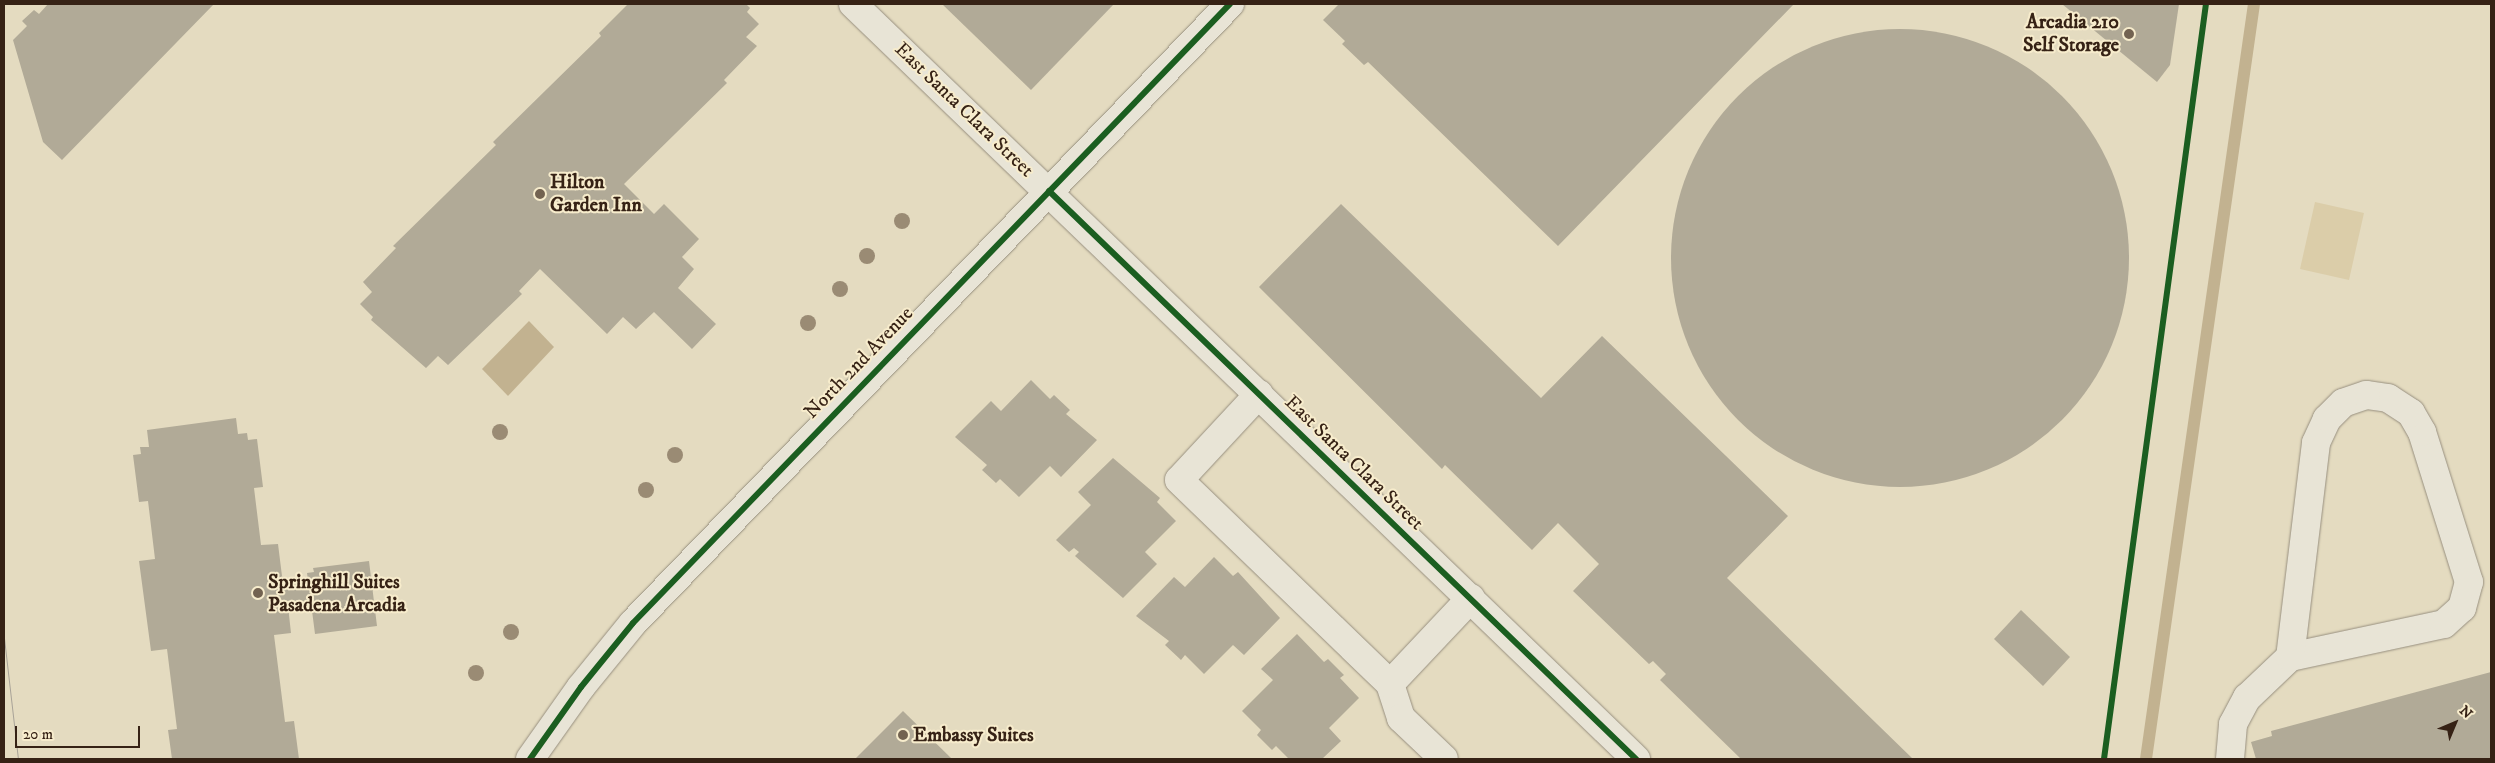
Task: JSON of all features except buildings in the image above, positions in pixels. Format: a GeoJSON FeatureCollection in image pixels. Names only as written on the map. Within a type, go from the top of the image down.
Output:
{"type":"FeatureCollection","features":[{"type":"Feature","properties":{"kind":"street","name":"East Santa Clara Street"},"geometry":{"type":"LineString","coordinates":[[853,4],[1636,759]]}},
{"type":"Feature","properties":{"kind":"street","name":"North 2nd Avenue"},"geometry":{"type":"LineString","coordinates":[[530,759],[580,687],[633,623],[1230,4]]}},
{"type":"Feature","properties":{"kind":"street"},"geometry":{"type":"LineString","coordinates":[[1259,394],[1179,480],[1390,684],[1401,718],[1444,759]]}},
{"type":"Feature","properties":{"kind":"street"},"geometry":{"type":"LineString","coordinates":[[2230,759],[2233,724],[2247,698],[2290,657],[2444,624],[2462,608],[2469,582],[2422,432],[2411,413],[2388,398],[2366,394],[2343,403],[2327,419],[2316,443],[2290,657]]}},
{"type":"Feature","properties":{"kind":"street"},"geometry":{"type":"LineString","coordinates":[[1390,684],[1471,598]]}},
{"type":"Feature","properties":{"kind":"shaded area"},"geometry":{"type":"Polygon","coordinates":[[[2315,202],[2364,213],[2349,280],[2300,269],[2315,202]]]}},
{"type":"Feature","properties":{"kind":"shaded area"},"geometry":{"type":"Polygon","coordinates":[[[529,321],[554,347],[508,396],[482,369],[529,321]]]}},
{"type":"Feature","properties":{"kind":"waterway"},"geometry":{"type":"LineString","coordinates":[[2146,759],[2254,4]]}},
{"type":"Feature","properties":{"kind":"tram line"},"geometry":{"type":"LineString","coordinates":[[4,638],[18,759]]}},
{"type":"Feature","properties":{"kind":"cycle path"},"geometry":{"type":"LineString","coordinates":[[530,759],[581,687],[633,623],[1230,4]]}},
{"type":"Feature","properties":{"kind":"cycle path"},"geometry":{"type":"LineString","coordinates":[[2104,759],[2206,4]]}},
{"type":"Feature","properties":{"kind":"cycle path"},"geometry":{"type":"LineString","coordinates":[[1049,191],[1636,759]]}},
{"type":"Feature","properties":{"kind":"place","name":"Arcadia 210 Self Storage"},"geometry":{"type":"Point","coordinates":[2129,34]}},
{"type":"Feature","properties":{"kind":"place","name":"Hilton Garden Inn"},"geometry":{"type":"Point","coordinates":[540,194]}},
{"type":"Feature","properties":{"kind":"place","name":"Springhill Suites Pasadena Arcadia"},"geometry":{"type":"Point","coordinates":[258,593]}},
{"type":"Feature","properties":{"kind":"place","name":"Embassy Suites"},"geometry":{"type":"Point","coordinates":[903,735]}}]}
